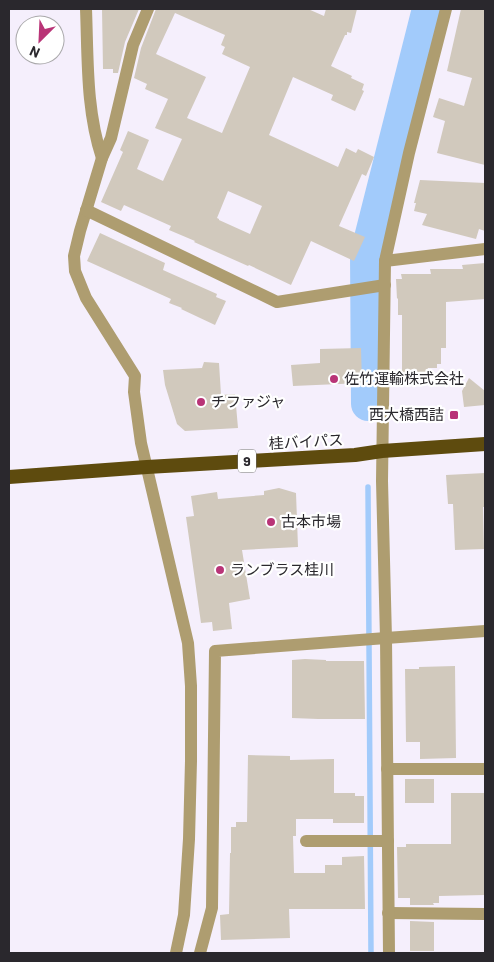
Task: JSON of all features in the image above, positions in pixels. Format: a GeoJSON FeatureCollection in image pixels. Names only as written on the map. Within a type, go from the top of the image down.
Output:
{"type":"FeatureCollection","features":[{"type":"Feature","properties":{"kind":"highway","name":"桂バイパス"},"geometry":{"type":"LineString","coordinates":[[9,477],[355,455],[485,444]]}},
{"type":"Feature","properties":{"kind":"street"},"geometry":{"type":"LineString","coordinates":[[86,9],[89,94],[97,142],[102,158]]}},
{"type":"Feature","properties":{"kind":"street"},"geometry":{"type":"LineString","coordinates":[[148,9],[133,45],[111,138],[102,158],[74,256],[75,271],[86,298],[135,376],[134,392],[142,443],[188,643],[191,686],[189,838],[184,915],[176,953]]}},
{"type":"Feature","properties":{"kind":"street"},"geometry":{"type":"LineString","coordinates":[[388,953],[386,638],[382,452],[373,287],[385,261],[409,153],[446,9]]}},
{"type":"Feature","properties":{"kind":"street"},"geometry":{"type":"LineString","coordinates":[[86,210],[277,302],[373,287]]}},
{"type":"Feature","properties":{"kind":"street"},"geometry":{"type":"LineString","coordinates":[[385,261],[485,249]]}},
{"type":"Feature","properties":{"kind":"street"},"geometry":{"type":"LineString","coordinates":[[200,953],[212,908],[215,651],[485,631]]}},
{"type":"Feature","properties":{"kind":"street"},"geometry":{"type":"LineString","coordinates":[[387,769],[485,769]]}},
{"type":"Feature","properties":{"kind":"street"},"geometry":{"type":"LineString","coordinates":[[306,841],[388,841]]}},
{"type":"Feature","properties":{"kind":"street"},"geometry":{"type":"LineString","coordinates":[[388,913],[485,914]]}},
{"type":"Feature","properties":{"kind":"building"},"geometry":{"type":"Polygon","coordinates":[[[102,9],[139,9],[125,42],[118,73],[113,73],[113,69],[103,69],[102,9]]]}},
{"type":"Feature","properties":{"kind":"building"},"geometry":{"type":"Polygon","coordinates":[[[156,9],[308,9],[324,16],[326,9],[357,9],[351,33],[347,32],[347,35],[345,35],[331,66],[364,84],[362,90],[364,91],[355,111],[331,100],[333,95],[293,77],[269,135],[338,167],[346,148],[356,153],[358,149],[374,157],[366,176],[362,174],[339,226],[365,237],[354,261],[311,241],[291,285],[194,242],[169,230],[171,226],[124,205],[121,211],[101,202],[123,152],[120,150],[128,131],[149,140],[137,169],[163,181],[182,139],[155,128],[168,99],[145,89],[147,84],[134,78],[141,48],[156,9]],[[175,13],[156,54],[206,77],[187,118],[222,133],[250,67],[222,54],[225,47],[221,45],[225,35],[175,13]],[[228,191],[217,218],[250,234],[262,206],[228,191]]]}},
{"type":"Feature","properties":{"kind":"building"},"geometry":{"type":"Polygon","coordinates":[[[461,9],[485,9],[485,165],[437,153],[445,121],[433,117],[439,98],[464,106],[472,78],[447,71],[461,9]]]}},
{"type":"Feature","properties":{"kind":"building"},"geometry":{"type":"Polygon","coordinates":[[[420,180],[485,183],[485,231],[479,229],[476,239],[422,225],[427,214],[414,211],[416,203],[414,203],[420,180]]]}},
{"type":"Feature","properties":{"kind":"building"},"geometry":{"type":"Polygon","coordinates":[[[100,233],[165,263],[163,270],[217,294],[216,297],[226,301],[215,325],[169,303],[171,299],[87,261],[100,233]]]}},
{"type":"Feature","properties":{"kind":"building"},"geometry":{"type":"Polygon","coordinates":[[[485,263],[485,299],[446,302],[446,348],[441,348],[441,364],[437,364],[437,368],[428,368],[428,376],[402,375],[402,315],[398,315],[396,279],[402,279],[401,274],[431,274],[430,269],[463,269],[462,265],[485,263]]]}},
{"type":"Feature","properties":{"kind":"building"},"geometry":{"type":"Polygon","coordinates":[[[361,348],[362,383],[293,386],[291,365],[320,363],[320,349],[361,348]]]}},
{"type":"Feature","properties":{"kind":"building"},"geometry":{"type":"Polygon","coordinates":[[[204,362],[219,363],[221,395],[235,394],[238,428],[185,431],[177,424],[165,385],[163,370],[202,368],[204,362]]]}},
{"type":"Feature","properties":{"kind":"building"},"geometry":{"type":"Polygon","coordinates":[[[469,378],[485,391],[485,405],[464,407],[462,391],[469,378]]]}},
{"type":"Feature","properties":{"kind":"building"},"geometry":{"type":"Polygon","coordinates":[[[485,473],[485,507],[483,507],[484,549],[455,550],[453,504],[448,504],[446,475],[485,473]]]}},
{"type":"Feature","properties":{"kind":"building","name":"ランブラス桂川"},"geometry":{"type":"Polygon","coordinates":[[[279,488],[296,493],[298,547],[242,550],[250,599],[229,603],[232,629],[213,631],[212,622],[201,623],[186,517],[194,516],[191,496],[217,492],[218,499],[264,495],[264,491],[279,488]]]}},
{"type":"Feature","properties":{"kind":"building"},"geometry":{"type":"Polygon","coordinates":[[[292,660],[364,661],[365,719],[292,718],[292,660]]]}},
{"type":"Feature","properties":{"kind":"building"},"geometry":{"type":"Polygon","coordinates":[[[455,666],[456,758],[420,759],[420,742],[406,742],[405,669],[455,666]]]}},
{"type":"Feature","properties":{"kind":"building"},"geometry":{"type":"Polygon","coordinates":[[[248,755],[290,756],[290,760],[334,759],[334,793],[355,793],[355,796],[364,796],[364,823],[333,823],[333,819],[296,819],[296,836],[293,836],[294,873],[325,873],[325,865],[342,865],[342,857],[364,856],[365,909],[289,909],[290,938],[221,940],[220,915],[229,914],[231,827],[236,827],[236,822],[247,822],[248,755]]]}},
{"type":"Feature","properties":{"kind":"building"},"geometry":{"type":"Polygon","coordinates":[[[405,779],[434,779],[434,803],[405,803],[405,779]]]}},
{"type":"Feature","properties":{"kind":"building"},"geometry":{"type":"Polygon","coordinates":[[[451,793],[485,793],[485,895],[439,896],[439,903],[433,903],[434,905],[410,905],[410,898],[398,898],[397,847],[406,847],[406,844],[451,844],[451,793]]]}},
{"type":"Feature","properties":{"kind":"building"},"geometry":{"type":"Polygon","coordinates":[[[410,921],[434,922],[434,951],[410,951],[410,921]]]}},
{"type":"Feature","properties":{"kind":"waterway"},"geometry":{"type":"LineString","coordinates":[[368,404],[367,254],[429,9]]}},
{"type":"Feature","properties":{"kind":"waterway"},"geometry":{"type":"LineString","coordinates":[[368,487],[371,953]]}},
{"type":"Feature","properties":{"kind":"place","name":"佐竹運輸株式会社"},"geometry":{"type":"Point","coordinates":[334,379]}},
{"type":"Feature","properties":{"kind":"place","name":"チファジャ"},"geometry":{"type":"Point","coordinates":[201,402]}},
{"type":"Feature","properties":{"kind":"place","name":"西大橋西詰"},"geometry":{"type":"Point","coordinates":[454,415]}},
{"type":"Feature","properties":{"kind":"place","name":"古本市場"},"geometry":{"type":"Point","coordinates":[271,522]}},
{"type":"Feature","properties":{"kind":"place","name":"ランブラス桂川"},"geometry":{"type":"Point","coordinates":[220,570]}}]}
